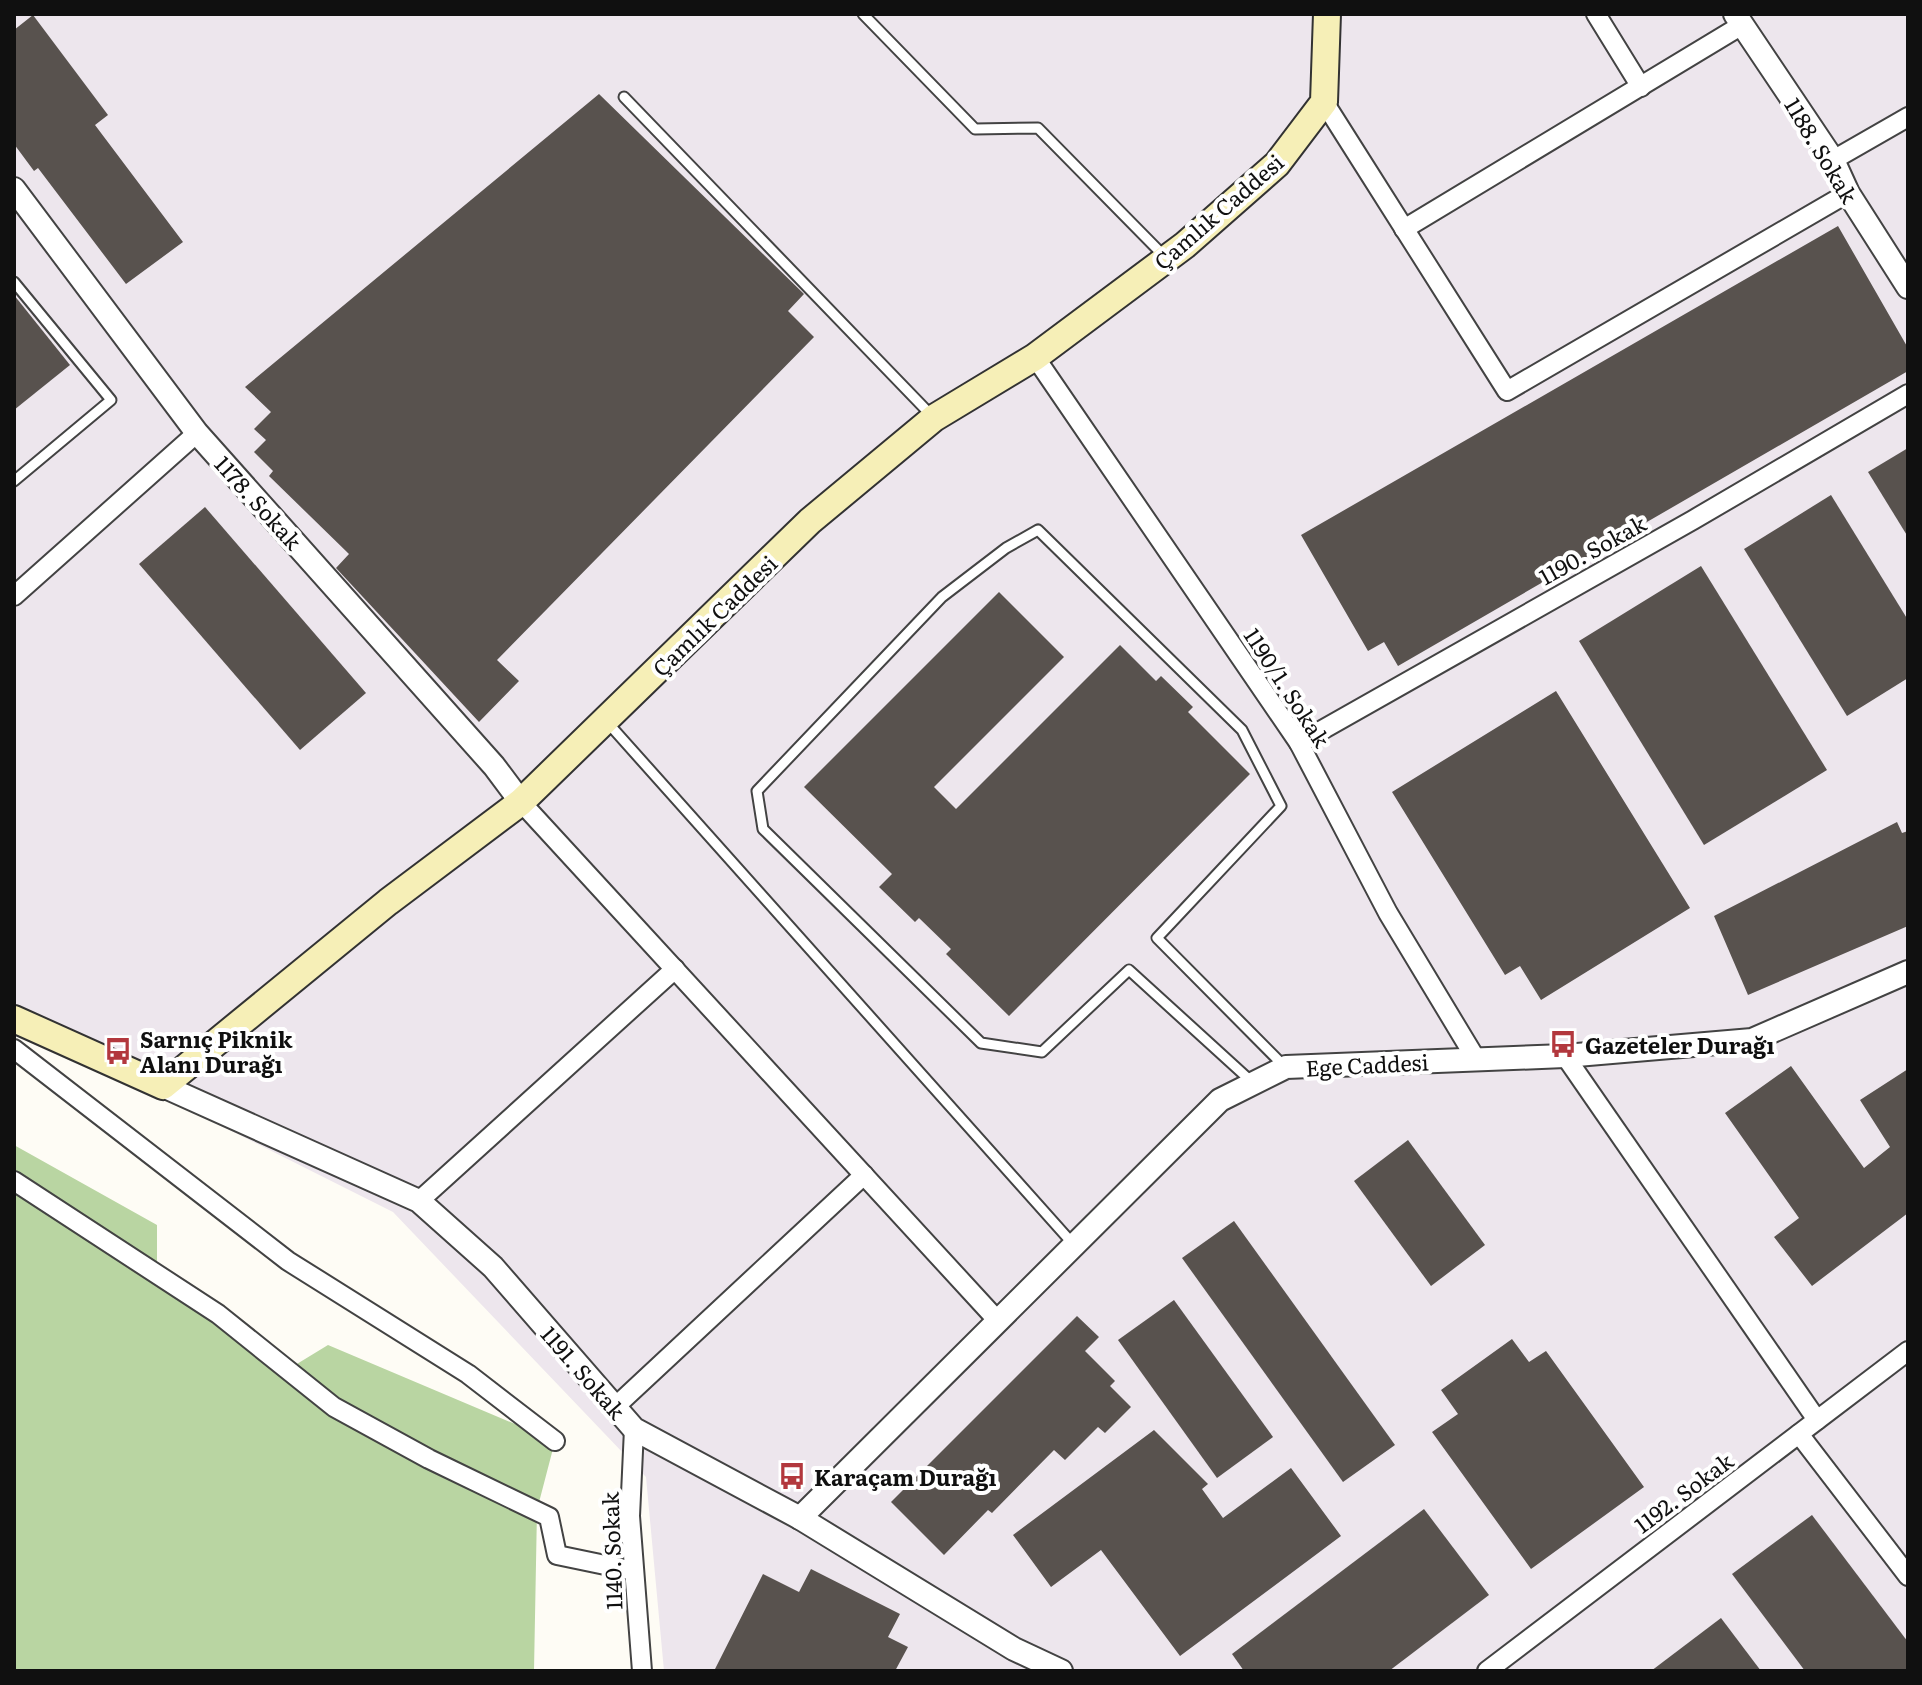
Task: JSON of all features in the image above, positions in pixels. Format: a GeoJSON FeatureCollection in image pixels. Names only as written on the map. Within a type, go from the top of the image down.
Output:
{"type":"FeatureCollection","features":[{"type":"Feature","properties":{"kind":"main road"},"geometry":{"type":"LineString","coordinates":[[1324,102],[1327,14]]}},
{"type":"Feature","properties":{"kind":"main road","name":"Çamlık Caddesi"},"geometry":{"type":"LineString","coordinates":[[163,1086],[388,902],[521,802],[810,521],[934,418],[1035,357],[1166,259],[1277,164],[1324,102]]}},
{"type":"Feature","properties":{"kind":"main road"},"geometry":{"type":"LineString","coordinates":[[14,1019],[163,1086]]}},
{"type":"Feature","properties":{"kind":"street"},"geometry":{"type":"LineString","coordinates":[[1596,14],[1641,87]]}},
{"type":"Feature","properties":{"kind":"street"},"geometry":{"type":"LineString","coordinates":[[1404,229],[1641,87],[1739,20]]}},
{"type":"Feature","properties":{"kind":"street","name":"1188. Sokak"},"geometry":{"type":"LineString","coordinates":[[1739,20],[1833,160],[1848,193],[1908,287]]}},
{"type":"Feature","properties":{"kind":"street"},"geometry":{"type":"LineString","coordinates":[[1324,102],[1507,391],[1848,193]]}},
{"type":"Feature","properties":{"kind":"street"},"geometry":{"type":"LineString","coordinates":[[1833,160],[1908,117]]}},
{"type":"Feature","properties":{"kind":"street","name":"1178. Sokak"},"geometry":{"type":"LineString","coordinates":[[14,189],[197,433],[494,766],[521,802]]}},
{"type":"Feature","properties":{"kind":"street","name":"1190/1. Sokak"},"geometry":{"type":"LineString","coordinates":[[1035,357],[1299,743],[1388,913],[1476,1059]]}},
{"type":"Feature","properties":{"kind":"street","name":"1190. Sokak"},"geometry":{"type":"LineString","coordinates":[[1299,743],[1693,520],[1908,394]]}},
{"type":"Feature","properties":{"kind":"street"},"geometry":{"type":"LineString","coordinates":[[14,596],[197,433]]}},
{"type":"Feature","properties":{"kind":"street"},"geometry":{"type":"LineString","coordinates":[[521,802],[998,1321]]}},
{"type":"Feature","properties":{"kind":"street"},"geometry":{"type":"LineString","coordinates":[[419,1201],[675,969]]}},
{"type":"Feature","properties":{"kind":"street","name":"Ege Caddesi"},"geometry":{"type":"LineString","coordinates":[[800,1518],[1220,1100],[1286,1067],[1565,1056],[1752,1040],[1908,972]]}},
{"type":"Feature","properties":{"kind":"street"},"geometry":{"type":"LineString","coordinates":[[14,1049],[49,1035]]}},
{"type":"Feature","properties":{"kind":"street"},"geometry":{"type":"LineString","coordinates":[[14,1049],[288,1261],[468,1374],[555,1441]]}},
{"type":"Feature","properties":{"kind":"street"},"geometry":{"type":"LineString","coordinates":[[1565,1056],[1817,1420]]}},
{"type":"Feature","properties":{"kind":"street","name":"1191. Sokak"},"geometry":{"type":"LineString","coordinates":[[163,1086],[419,1201],[493,1267],[634,1429],[800,1518],[1014,1649],[1061,1671]]}},
{"type":"Feature","properties":{"kind":"street"},"geometry":{"type":"LineString","coordinates":[[615,1407],[864,1175]]}},
{"type":"Feature","properties":{"kind":"street"},"geometry":{"type":"LineString","coordinates":[[14,1181],[218,1314],[334,1407],[429,1459],[549,1517],[557,1555],[634,1571]]}},
{"type":"Feature","properties":{"kind":"street","name":"1192. Sokak"},"geometry":{"type":"LineString","coordinates":[[1487,1671],[1908,1351]]}},
{"type":"Feature","properties":{"kind":"street","name":"1140. Sokak"},"geometry":{"type":"LineString","coordinates":[[634,1429],[630,1516],[642,1671]]}},
{"type":"Feature","properties":{"kind":"street"},"geometry":{"type":"LineString","coordinates":[[1799,1434],[1908,1576]]}},
{"type":"Feature","properties":{"kind":"lane"},"geometry":{"type":"LineString","coordinates":[[863,14],[975,129],[1038,128],[1166,259]]}},
{"type":"Feature","properties":{"kind":"lane"},"geometry":{"type":"LineString","coordinates":[[624,97],[934,418]]}},
{"type":"Feature","properties":{"kind":"lane"},"geometry":{"type":"LineString","coordinates":[[14,282],[111,400],[14,481]]}},
{"type":"Feature","properties":{"kind":"lane"},"geometry":{"type":"LineString","coordinates":[[1254,1085],[1129,970],[1042,1052],[981,1043],[763,829],[757,791],[942,597],[1006,548],[1038,530],[1242,730],[1281,806],[1157,938],[1286,1067]]}},
{"type":"Feature","properties":{"kind":"lane"},"geometry":{"type":"LineString","coordinates":[[605,720],[1074,1245]]}},
{"type":"Feature","properties":{"kind":"shaded area"},"geometry":{"type":"Polygon","coordinates":[[[14,14],[1908,14],[1908,1671],[664,1671],[646,1477],[393,1212],[14,1022],[14,14]]]}},
{"type":"Feature","properties":{"kind":"green space"},"geometry":{"type":"Polygon","coordinates":[[[14,1145],[157,1225],[157,1273],[287,1370],[328,1345],[555,1441],[537,1510],[534,1671],[14,1671],[14,1145]]]}},
{"type":"Feature","properties":{"kind":"building"},"geometry":{"type":"Polygon","coordinates":[[[33,15],[108,115],[95,125],[183,242],[126,284],[38,168],[34,171],[14,144],[14,30],[33,15]]]}},
{"type":"Feature","properties":{"kind":"building"},"geometry":{"type":"Polygon","coordinates":[[[599,94],[804,294],[788,311],[814,337],[497,660],[519,681],[479,722],[336,568],[349,554],[269,476],[273,471],[254,452],[266,440],[254,429],[271,412],[245,387],[599,94]]]}},
{"type":"Feature","properties":{"kind":"building"},"geometry":{"type":"Polygon","coordinates":[[[1838,226],[1908,348],[1908,371],[1398,666],[1384,642],[1368,651],[1301,535],[1838,226]]]}},
{"type":"Feature","properties":{"kind":"building"},"geometry":{"type":"Polygon","coordinates":[[[14,295],[70,365],[14,410],[14,295]]]}},
{"type":"Feature","properties":{"kind":"building"},"geometry":{"type":"Polygon","coordinates":[[[1908,448],[1908,537],[1868,472],[1908,448]]]}},
{"type":"Feature","properties":{"kind":"building"},"geometry":{"type":"Polygon","coordinates":[[[1831,495],[1908,620],[1908,678],[1847,716],[1744,549],[1831,495]]]}},
{"type":"Feature","properties":{"kind":"building"},"geometry":{"type":"Polygon","coordinates":[[[205,507],[366,693],[300,750],[139,564],[205,507]]]}},
{"type":"Feature","properties":{"kind":"building"},"geometry":{"type":"Polygon","coordinates":[[[1701,566],[1827,770],[1704,845],[1579,641],[1701,566]]]}},
{"type":"Feature","properties":{"kind":"building"},"geometry":{"type":"Polygon","coordinates":[[[999,592],[1064,657],[934,787],[956,809],[1120,645],[1156,681],[1161,676],[1193,707],[1188,712],[1250,774],[1009,1016],[946,954],[951,949],[919,918],[915,922],[879,887],[892,874],[804,787],[999,592]]]}},
{"type":"Feature","properties":{"kind":"building"},"geometry":{"type":"Polygon","coordinates":[[[1556,691],[1690,908],[1541,1000],[1520,966],[1505,975],[1392,792],[1556,691]]]}},
{"type":"Feature","properties":{"kind":"building"},"geometry":{"type":"Polygon","coordinates":[[[1897,822],[1902,833],[1908,831],[1908,926],[1748,995],[1714,916],[1897,822]]]}},
{"type":"Feature","properties":{"kind":"building"},"geometry":{"type":"Polygon","coordinates":[[[1791,1066],[1864,1168],[1890,1147],[1860,1100],[1908,1069],[1908,1213],[1812,1286],[1774,1237],[1799,1218],[1725,1113],[1791,1066]]]}},
{"type":"Feature","properties":{"kind":"building"},"geometry":{"type":"Polygon","coordinates":[[[1408,1140],[1485,1245],[1431,1286],[1354,1181],[1408,1140]]]}},
{"type":"Feature","properties":{"kind":"building"},"geometry":{"type":"Polygon","coordinates":[[[1234,1221],[1395,1445],[1343,1482],[1182,1258],[1234,1221]]]}},
{"type":"Feature","properties":{"kind":"building"},"geometry":{"type":"Polygon","coordinates":[[[1174,1300],[1273,1437],[1217,1478],[1118,1340],[1174,1300]]]}},
{"type":"Feature","properties":{"kind":"building"},"geometry":{"type":"Polygon","coordinates":[[[1077,1316],[1099,1337],[1085,1351],[1115,1381],[1110,1386],[1131,1407],[1105,1433],[1098,1427],[1065,1460],[1054,1450],[992,1513],[988,1510],[944,1555],[891,1502],[1077,1316]]]}},
{"type":"Feature","properties":{"kind":"building"},"geometry":{"type":"Polygon","coordinates":[[[1512,1339],[1529,1362],[1546,1351],[1644,1487],[1531,1569],[1432,1432],[1458,1414],[1441,1390],[1512,1339]]]}},
{"type":"Feature","properties":{"kind":"building"},"geometry":{"type":"Polygon","coordinates":[[[1154,1430],[1208,1484],[1202,1489],[1223,1518],[1291,1468],[1341,1536],[1180,1656],[1101,1550],[1051,1587],[1013,1535],[1154,1430]]]}},
{"type":"Feature","properties":{"kind":"building"},"geometry":{"type":"Polygon","coordinates":[[[1424,1509],[1489,1595],[1389,1671],[1244,1671],[1232,1654],[1424,1509]]]}},
{"type":"Feature","properties":{"kind":"building"},"geometry":{"type":"Polygon","coordinates":[[[1812,1515],[1908,1642],[1908,1671],[1805,1671],[1732,1574],[1812,1515]]]}},
{"type":"Feature","properties":{"kind":"building"},"geometry":{"type":"Polygon","coordinates":[[[811,1569],[900,1614],[888,1637],[908,1647],[895,1671],[714,1671],[763,1574],[799,1592],[811,1569]]]}},
{"type":"Feature","properties":{"kind":"building"},"geometry":{"type":"Polygon","coordinates":[[[1721,1618],[1761,1671],[1651,1671],[1721,1618]]]}},
{"type":"Feature","properties":{"kind":"place","name":"Gazeteler Durağı"},"geometry":{"type":"Point","coordinates":[1563,1044]}},
{"type":"Feature","properties":{"kind":"place","name":"Sarnıç Piknik Alanı Durağı"},"geometry":{"type":"Point","coordinates":[118,1051]}},
{"type":"Feature","properties":{"kind":"place","name":"Karaçam Durağı"},"geometry":{"type":"Point","coordinates":[792,1476]}}]}
